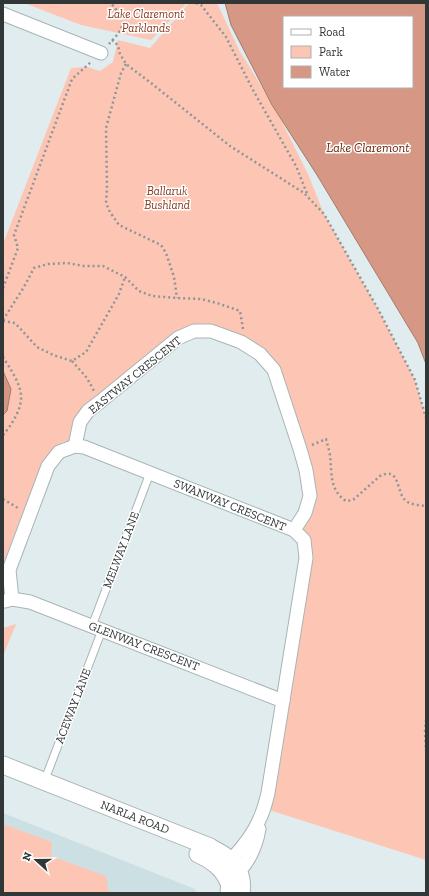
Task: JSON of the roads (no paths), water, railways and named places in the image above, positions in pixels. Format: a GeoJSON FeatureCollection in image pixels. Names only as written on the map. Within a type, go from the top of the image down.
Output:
{"type":"FeatureCollection","features":[{"type":"Feature","properties":{"kind":"street"},"geometry":{"type":"LineString","coordinates":[[3,14],[101,53]]}},
{"type":"Feature","properties":{"kind":"street","name":"EASTWAY CRESCENT"},"geometry":{"type":"LineString","coordinates":[[75,446],[80,422],[88,411],[178,338],[194,331],[211,330],[241,342],[260,354],[274,370],[300,449],[306,470],[310,496],[305,513],[294,530]]}},
{"type":"Feature","properties":{"kind":"street"},"geometry":{"type":"LineString","coordinates":[[7,600],[9,570],[48,466],[59,452],[75,446]]}},
{"type":"Feature","properties":{"kind":"street","name":"SWANWAY CRESCENT"},"geometry":{"type":"LineString","coordinates":[[75,446],[84,447],[294,530],[304,540],[306,558],[268,793],[260,818],[230,875]]}},
{"type":"Feature","properties":{"kind":"street","name":"GLENWAY CRESCENT"},"geometry":{"type":"LineString","coordinates":[[7,600],[30,602],[283,701]]}},
{"type":"Feature","properties":{"kind":"street","name":"NARLA ROAD"},"geometry":{"type":"LineString","coordinates":[[3,765],[210,847],[230,875]]}},
{"type":"Feature","properties":{"kind":"street","name":"NARLA ROAD"},"geometry":{"type":"LineString","coordinates":[[3,777],[145,831],[206,857],[230,875]]}},
{"type":"Feature","properties":{"kind":"street"},"geometry":{"type":"LineString","coordinates":[[230,875],[242,887],[241,893]]}},
{"type":"Feature","properties":{"kind":"lane","name":"MELWAY LANE"},"geometry":{"type":"LineString","coordinates":[[97,628],[150,473]]}},
{"type":"Feature","properties":{"kind":"lane","name":"ACEWAY LANE"},"geometry":{"type":"LineString","coordinates":[[44,782],[97,628]]}},
{"type":"Feature","properties":{"kind":"water","name":"Lake Claremont"},"geometry":{"type":"Polygon","coordinates":[[[225,3],[426,3],[426,364],[418,343],[317,175],[272,105],[231,25],[225,3]]]}},
{"type":"Feature","properties":{"kind":"water"},"geometry":{"type":"Polygon","coordinates":[[[3,371],[11,389],[7,411],[3,415],[3,371]]]}},
{"type":"Feature","properties":{"kind":"park label","name":"Lake Claremont Parklands"},"geometry":{"type":"Point","coordinates":[146,21]}},
{"type":"Feature","properties":{"kind":"park label","name":"Ballaruk Bushland"},"geometry":{"type":"Point","coordinates":[167,198]}}]}
